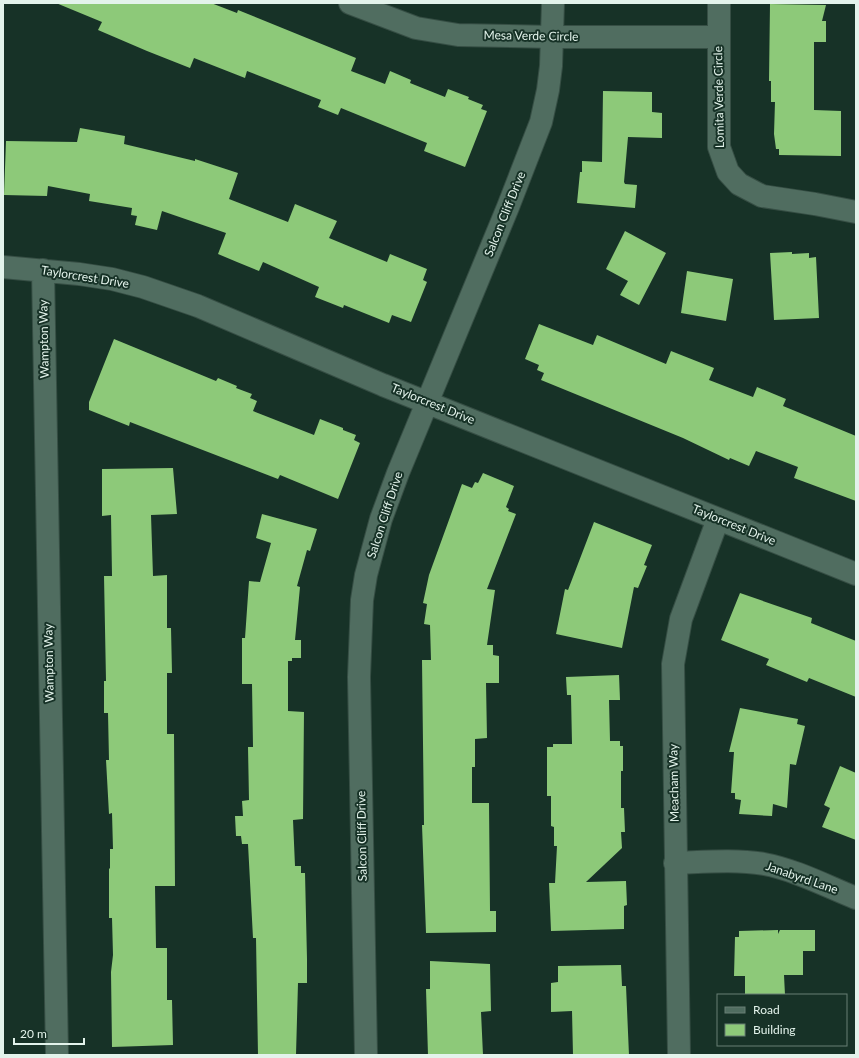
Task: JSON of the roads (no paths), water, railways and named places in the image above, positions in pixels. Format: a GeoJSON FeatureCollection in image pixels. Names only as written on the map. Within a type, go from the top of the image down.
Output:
{"type":"FeatureCollection","features":[{"type":"Feature","properties":{"kind":"street","name":"Mesa Verde Circle"},"geometry":{"type":"LineString","coordinates":[[350,3],[416,28],[458,35],[553,37],[718,37]]}},
{"type":"Feature","properties":{"kind":"street","name":"Salcon Cliff Drive"},"geometry":{"type":"LineString","coordinates":[[366,1055],[359,677],[362,600],[372,548],[381,519],[541,122],[548,90],[553,37],[553,3]]}},
{"type":"Feature","properties":{"kind":"street","name":"Lomita Verde Circle"},"geometry":{"type":"LineString","coordinates":[[719,3],[719,147],[724,165],[733,178],[749,191],[762,196],[856,212]]}},
{"type":"Feature","properties":{"kind":"street","name":"Taylorcrest Drive"},"geometry":{"type":"LineString","coordinates":[[3,267],[43,270],[106,278],[143,287],[198,306],[427,402],[856,574]]}},
{"type":"Feature","properties":{"kind":"street","name":"Wampton Way"},"geometry":{"type":"LineString","coordinates":[[43,270],[57,1055]]}},
{"type":"Feature","properties":{"kind":"street","name":"Meacham Way"},"geometry":{"type":"LineString","coordinates":[[679,1055],[673,664],[680,619],[718,519]]}},
{"type":"Feature","properties":{"kind":"street","name":"Janabyrd Lane"},"geometry":{"type":"LineString","coordinates":[[675,863],[733,862],[764,864],[785,870],[856,898]]}}]}
